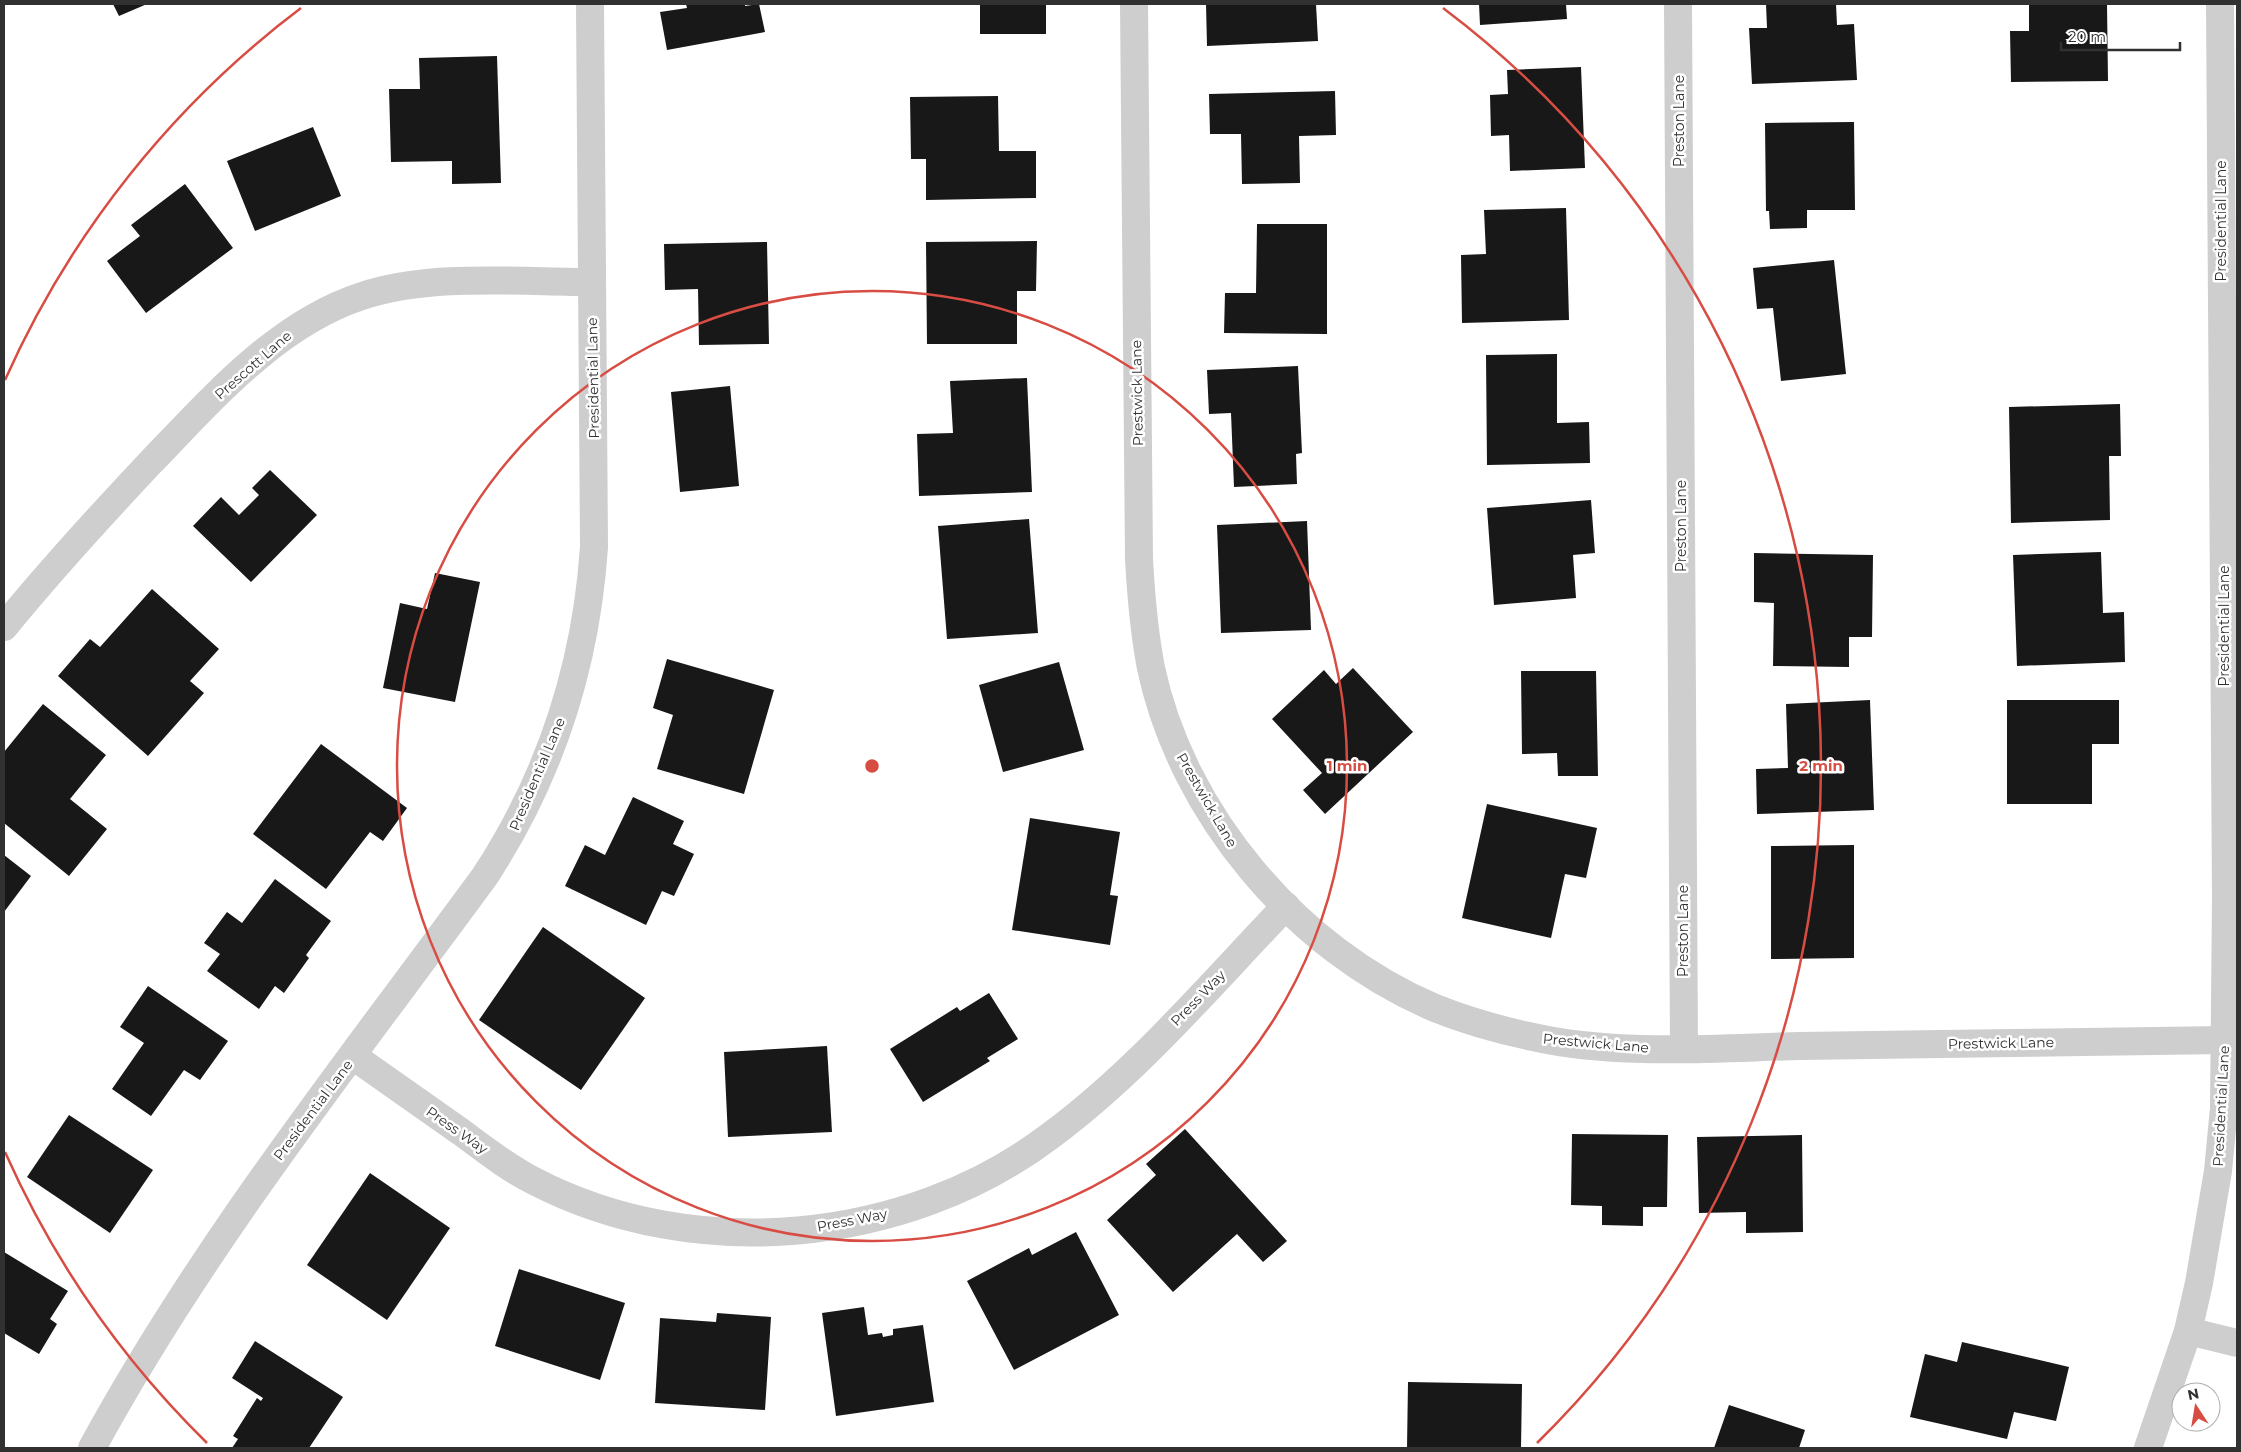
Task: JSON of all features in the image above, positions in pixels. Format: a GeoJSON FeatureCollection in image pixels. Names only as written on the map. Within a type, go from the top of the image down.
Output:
{"type":"FeatureCollection","features":[{"type":"Feature","properties":{"kind":"street","name":"Presidential Lane"},"geometry":{"type":"LineString","coordinates":[[92,1448],[125,1388],[193,1279],[252,1192],[485,876],[510,838],[553,744],[571,689],[584,636],[591,591],[594,547],[590,4]]}},
{"type":"Feature","properties":{"kind":"street","name":"Prestwick Lane"},"geometry":{"type":"LineString","coordinates":[[1134,4],[1139,559],[1141,597],[1150,659],[1173,738],[1194,782],[1235,849],[1286,906],[1318,934],[1368,971],[1433,1007],[1467,1019],[1537,1038],[1574,1044],[1684,1048],[2225,1040]]}},
{"type":"Feature","properties":{"kind":"street","name":"Preston Lane"},"geometry":{"type":"LineString","coordinates":[[1678,4],[1684,1048]]}},
{"type":"Feature","properties":{"kind":"street","name":"Presidential Lane"},"geometry":{"type":"LineString","coordinates":[[2148,1448],[2188,1331],[2210,1226],[2224,1108],[2230,455],[2220,4]]}},
{"type":"Feature","properties":{"kind":"street","name":"Prescott Lane"},"geometry":{"type":"LineString","coordinates":[[4,627],[102,514],[194,417],[262,354],[297,328],[333,307],[362,295],[395,287],[466,282],[592,282]]}},
{"type":"Feature","properties":{"kind":"street","name":"Press Way"},"geometry":{"type":"LineString","coordinates":[[353,1056],[496,1157],[532,1180],[574,1199],[616,1214],[701,1229],[743,1233],[835,1226],[880,1216],[936,1198],[970,1184],[1015,1160],[1049,1137],[1087,1107],[1127,1070],[1286,906]]}},
{"type":"Feature","properties":{"kind":"street"},"geometry":{"type":"LineString","coordinates":[[2188,1331],[2237,1343]]}},
{"type":"Feature","properties":{"kind":"building"},"geometry":{"type":"Polygon","coordinates":[[[113,4],[147,4],[119,16],[113,4]]]}},
{"type":"Feature","properties":{"kind":"building"},"geometry":{"type":"Polygon","coordinates":[[[686,4],[745,4],[745,6],[759,4],[765,32],[667,50],[660,12],[687,8],[686,4]]]}},
{"type":"Feature","properties":{"kind":"building"},"geometry":{"type":"Polygon","coordinates":[[[980,4],[1046,4],[1046,34],[980,34],[980,4]]]}},
{"type":"Feature","properties":{"kind":"building"},"geometry":{"type":"Polygon","coordinates":[[[1206,4],[1316,4],[1318,41],[1207,46],[1206,4]]]}},
{"type":"Feature","properties":{"kind":"building"},"geometry":{"type":"Polygon","coordinates":[[[1479,4],[1566,4],[1567,19],[1480,25],[1479,4]]]}},
{"type":"Feature","properties":{"kind":"building"},"geometry":{"type":"Polygon","coordinates":[[[1766,4],[1836,4],[1837,25],[1854,24],[1857,80],[1752,84],[1749,28],[1767,28],[1766,4]]]}},
{"type":"Feature","properties":{"kind":"building"},"geometry":{"type":"Polygon","coordinates":[[[2029,4],[2107,4],[2108,81],[2011,82],[2010,31],[2029,31],[2029,4]]]}},
{"type":"Feature","properties":{"kind":"building"},"geometry":{"type":"Polygon","coordinates":[[[497,56],[501,183],[452,184],[452,161],[391,162],[389,89],[420,89],[419,58],[497,56]]]}},
{"type":"Feature","properties":{"kind":"building"},"geometry":{"type":"Polygon","coordinates":[[[1581,67],[1585,168],[1510,171],[1509,135],[1491,136],[1490,95],[1508,94],[1507,70],[1581,67]]]}},
{"type":"Feature","properties":{"kind":"building"},"geometry":{"type":"Polygon","coordinates":[[[1335,91],[1336,135],[1299,136],[1300,183],[1242,184],[1241,134],[1210,134],[1209,94],[1335,91]]]}},
{"type":"Feature","properties":{"kind":"building"},"geometry":{"type":"Polygon","coordinates":[[[998,96],[999,151],[1036,151],[1036,198],[926,200],[926,159],[911,159],[910,97],[998,96]]]}},
{"type":"Feature","properties":{"kind":"building"},"geometry":{"type":"Polygon","coordinates":[[[1854,122],[1855,210],[1807,210],[1807,228],[1770,229],[1769,211],[1766,211],[1765,123],[1854,122]]]}},
{"type":"Feature","properties":{"kind":"building"},"geometry":{"type":"Polygon","coordinates":[[[313,127],[341,196],[255,231],[227,161],[313,127]]]}},
{"type":"Feature","properties":{"kind":"building"},"geometry":{"type":"Polygon","coordinates":[[[185,184],[233,248],[146,313],[107,261],[140,236],[131,225],[185,184]]]}},
{"type":"Feature","properties":{"kind":"building"},"geometry":{"type":"Polygon","coordinates":[[[1566,208],[1569,320],[1462,323],[1461,255],[1486,254],[1484,210],[1566,208]]]}},
{"type":"Feature","properties":{"kind":"building"},"geometry":{"type":"Polygon","coordinates":[[[1257,224],[1327,224],[1327,334],[1224,333],[1225,293],[1256,293],[1257,224]]]}},
{"type":"Feature","properties":{"kind":"building"},"geometry":{"type":"Polygon","coordinates":[[[1037,241],[1036,291],[1017,291],[1017,344],[927,344],[926,242],[1037,241]]]}},
{"type":"Feature","properties":{"kind":"building"},"geometry":{"type":"Polygon","coordinates":[[[767,242],[769,344],[699,345],[698,289],[665,290],[664,244],[767,242]]]}},
{"type":"Feature","properties":{"kind":"building"},"geometry":{"type":"Polygon","coordinates":[[[1834,260],[1846,374],[1781,381],[1773,308],[1757,309],[1753,268],[1834,260]]]}},
{"type":"Feature","properties":{"kind":"building"},"geometry":{"type":"Polygon","coordinates":[[[1557,354],[1557,423],[1589,422],[1590,463],[1487,465],[1486,355],[1557,354]]]}},
{"type":"Feature","properties":{"kind":"building"},"geometry":{"type":"Polygon","coordinates":[[[1298,366],[1302,453],[1296,454],[1297,484],[1234,487],[1231,413],[1209,414],[1207,370],[1298,366]]]}},
{"type":"Feature","properties":{"kind":"building"},"geometry":{"type":"Polygon","coordinates":[[[1027,378],[1032,492],[919,496],[917,434],[953,433],[950,381],[1027,378]]]}},
{"type":"Feature","properties":{"kind":"building"},"geometry":{"type":"Polygon","coordinates":[[[730,386],[739,486],[680,492],[671,392],[730,386]]]}},
{"type":"Feature","properties":{"kind":"building"},"geometry":{"type":"Polygon","coordinates":[[[2120,404],[2121,456],[2109,456],[2110,520],[2011,523],[2009,407],[2120,404]]]}},
{"type":"Feature","properties":{"kind":"building"},"geometry":{"type":"Polygon","coordinates":[[[270,470],[317,515],[251,582],[193,526],[221,497],[239,515],[259,495],[252,488],[270,470]]]}},
{"type":"Feature","properties":{"kind":"building"},"geometry":{"type":"Polygon","coordinates":[[[1591,500],[1595,553],[1573,555],[1576,598],[1494,605],[1487,508],[1591,500]]]}},
{"type":"Feature","properties":{"kind":"building"},"geometry":{"type":"Polygon","coordinates":[[[1029,519],[1038,633],[947,639],[938,526],[1029,519]]]}},
{"type":"Feature","properties":{"kind":"building"},"geometry":{"type":"Polygon","coordinates":[[[1307,521],[1311,630],[1221,633],[1217,525],[1307,521]]]}},
{"type":"Feature","properties":{"kind":"building"},"geometry":{"type":"Polygon","coordinates":[[[2101,552],[2103,613],[2124,612],[2125,662],[2017,666],[2013,555],[2101,552]]]}},
{"type":"Feature","properties":{"kind":"building"},"geometry":{"type":"Polygon","coordinates":[[[1754,553],[1873,555],[1872,637],[1849,637],[1849,667],[1773,666],[1774,603],[1754,602],[1754,553]]]}},
{"type":"Feature","properties":{"kind":"building"},"geometry":{"type":"Polygon","coordinates":[[[435,573],[480,582],[455,702],[383,688],[400,603],[427,609],[435,573]]]}},
{"type":"Feature","properties":{"kind":"building"},"geometry":{"type":"Polygon","coordinates":[[[152,589],[219,649],[190,681],[204,693],[148,756],[58,676],[90,639],[100,647],[152,589]]]}},
{"type":"Feature","properties":{"kind":"building"},"geometry":{"type":"Polygon","coordinates":[[[667,659],[774,690],[744,794],[657,769],[673,715],[653,708],[667,659]]]}},
{"type":"Feature","properties":{"kind":"building"},"geometry":{"type":"Polygon","coordinates":[[[1059,662],[1084,750],[1003,772],[979,685],[1059,662]]]}},
{"type":"Feature","properties":{"kind":"building"},"geometry":{"type":"Polygon","coordinates":[[[1353,668],[1413,732],[1325,814],[1303,790],[1322,773],[1272,719],[1324,670],[1336,684],[1353,668]]]}},
{"type":"Feature","properties":{"kind":"building"},"geometry":{"type":"Polygon","coordinates":[[[1521,671],[1596,671],[1598,776],[1558,776],[1557,753],[1522,754],[1521,671]]]}},
{"type":"Feature","properties":{"kind":"building"},"geometry":{"type":"Polygon","coordinates":[[[1870,700],[1874,810],[1757,814],[1756,769],[1788,768],[1786,704],[1870,700]]]}},
{"type":"Feature","properties":{"kind":"building"},"geometry":{"type":"Polygon","coordinates":[[[2007,700],[2119,700],[2119,744],[2092,744],[2092,804],[2007,804],[2007,700]]]}},
{"type":"Feature","properties":{"kind":"building"},"geometry":{"type":"Polygon","coordinates":[[[43,704],[106,755],[70,799],[107,829],[69,876],[4,823],[4,752],[43,704]]]}},
{"type":"Feature","properties":{"kind":"building"},"geometry":{"type":"Polygon","coordinates":[[[321,744],[407,808],[383,841],[370,832],[326,889],[253,834],[321,744]]]}},
{"type":"Feature","properties":{"kind":"building"},"geometry":{"type":"Polygon","coordinates":[[[633,797],[684,821],[673,844],[694,854],[674,896],[662,891],[646,925],[565,886],[585,845],[605,855],[633,797]]]}},
{"type":"Feature","properties":{"kind":"building"},"geometry":{"type":"Polygon","coordinates":[[[1487,804],[1597,828],[1586,878],[1565,874],[1551,938],[1462,918],[1487,804]]]}},
{"type":"Feature","properties":{"kind":"building"},"geometry":{"type":"Polygon","coordinates":[[[1030,818],[1120,832],[1110,895],[1118,896],[1110,945],[1012,930],[1030,818]]]}},
{"type":"Feature","properties":{"kind":"building"},"geometry":{"type":"Polygon","coordinates":[[[1854,845],[1854,958],[1771,959],[1771,846],[1854,845]]]}},
{"type":"Feature","properties":{"kind":"building"},"geometry":{"type":"Polygon","coordinates":[[[4,855],[31,876],[4,912],[4,855]]]}},
{"type":"Feature","properties":{"kind":"building"},"geometry":{"type":"Polygon","coordinates":[[[275,879],[331,921],[306,955],[309,958],[284,993],[275,986],[259,1009],[207,971],[220,954],[204,943],[227,912],[242,923],[275,879]]]}},
{"type":"Feature","properties":{"kind":"building"},"geometry":{"type":"Polygon","coordinates":[[[543,927],[645,998],[581,1090],[479,1020],[543,927]]]}},
{"type":"Feature","properties":{"kind":"building"},"geometry":{"type":"Polygon","coordinates":[[[148,986],[228,1041],[200,1080],[184,1070],[151,1116],[112,1089],[144,1043],[120,1027],[148,986]]]}},
{"type":"Feature","properties":{"kind":"building"},"geometry":{"type":"Polygon","coordinates":[[[989,993],[1018,1039],[987,1058],[990,1061],[923,1102],[890,1049],[957,1007],[960,1011],[989,993]]]}},
{"type":"Feature","properties":{"kind":"building"},"geometry":{"type":"Polygon","coordinates":[[[827,1046],[832,1132],[728,1137],[724,1052],[827,1046]]]}},
{"type":"Feature","properties":{"kind":"building"},"geometry":{"type":"Polygon","coordinates":[[[69,1115],[153,1170],[110,1233],[27,1177],[69,1115]]]}},
{"type":"Feature","properties":{"kind":"building"},"geometry":{"type":"Polygon","coordinates":[[[1185,1129],[1287,1241],[1263,1262],[1237,1234],[1173,1292],[1107,1220],[1156,1175],[1146,1164],[1185,1129]]]}},
{"type":"Feature","properties":{"kind":"building"},"geometry":{"type":"Polygon","coordinates":[[[1572,1134],[1668,1135],[1667,1207],[1643,1207],[1643,1226],[1602,1225],[1602,1206],[1571,1205],[1572,1134]]]}},
{"type":"Feature","properties":{"kind":"building"},"geometry":{"type":"Polygon","coordinates":[[[1802,1135],[1803,1232],[1746,1233],[1746,1212],[1699,1213],[1697,1137],[1802,1135]]]}},
{"type":"Feature","properties":{"kind":"building"},"geometry":{"type":"Polygon","coordinates":[[[370,1173],[450,1228],[387,1320],[307,1265],[370,1173]]]}},
{"type":"Feature","properties":{"kind":"building"},"geometry":{"type":"Polygon","coordinates":[[[1076,1232],[1119,1315],[1014,1370],[967,1281],[1029,1248],[1032,1255],[1076,1232]]]}},
{"type":"Feature","properties":{"kind":"building"},"geometry":{"type":"Polygon","coordinates":[[[4,1252],[68,1291],[50,1319],[57,1324],[39,1354],[4,1333],[4,1252]]]}},
{"type":"Feature","properties":{"kind":"building"},"geometry":{"type":"Polygon","coordinates":[[[519,1269],[625,1303],[600,1380],[495,1346],[519,1269]]]}},
{"type":"Feature","properties":{"kind":"building"},"geometry":{"type":"Polygon","coordinates":[[[864,1307],[868,1335],[882,1333],[883,1337],[893,1335],[893,1329],[923,1325],[934,1402],[836,1416],[822,1313],[864,1307]]]}},
{"type":"Feature","properties":{"kind":"building"},"geometry":{"type":"Polygon","coordinates":[[[717,1313],[771,1317],[765,1410],[655,1403],[660,1318],[716,1322],[717,1313]]]}},
{"type":"Feature","properties":{"kind":"building"},"geometry":{"type":"Polygon","coordinates":[[[255,1341],[343,1397],[309,1448],[232,1448],[238,1439],[233,1436],[257,1398],[261,1401],[263,1398],[232,1378],[255,1341]]]}},
{"type":"Feature","properties":{"kind":"building"},"geometry":{"type":"Polygon","coordinates":[[[1962,1342],[2069,1367],[2056,1421],[2014,1412],[2007,1439],[1910,1417],[1925,1354],[1957,1362],[1962,1342]]]}},
{"type":"Feature","properties":{"kind":"building"},"geometry":{"type":"Polygon","coordinates":[[[1408,1382],[1522,1384],[1521,1448],[1407,1448],[1408,1382]]]}},
{"type":"Feature","properties":{"kind":"building"},"geometry":{"type":"Polygon","coordinates":[[[1729,1405],[1805,1430],[1799,1448],[1714,1448],[1729,1405]]]}}]}
